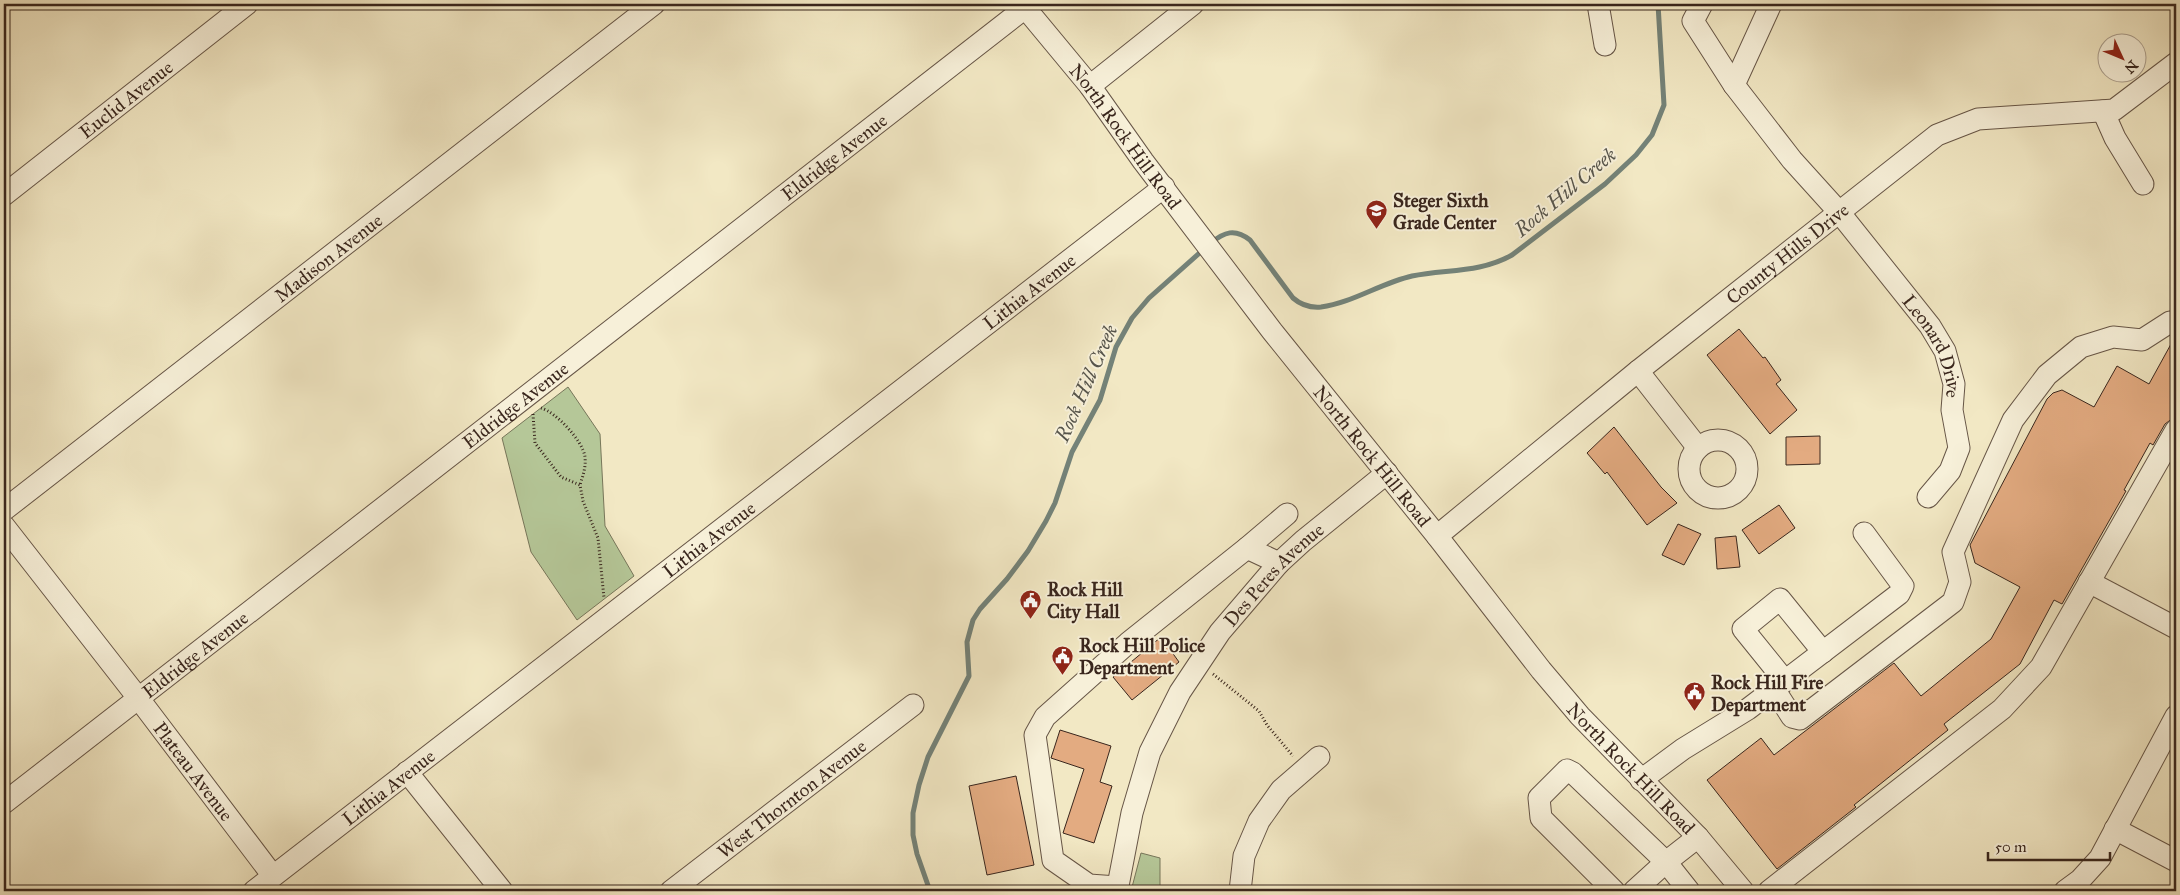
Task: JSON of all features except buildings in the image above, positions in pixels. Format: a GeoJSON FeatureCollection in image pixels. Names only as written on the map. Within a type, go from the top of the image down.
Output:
{"type":"FeatureCollection","features":[{"type":"Feature","properties":{"kind":"street","name":"Euclid Avenue"},"geometry":{"type":"LineString","coordinates":[[4,195],[247,4]]}},
{"type":"Feature","properties":{"kind":"street","name":"Madison Avenue"},"geometry":{"type":"LineString","coordinates":[[4,510],[654,4]]}},
{"type":"Feature","properties":{"kind":"street"},"geometry":{"type":"LineString","coordinates":[[1090,86],[1193,4]]}},
{"type":"Feature","properties":{"kind":"street"},"geometry":{"type":"LineString","coordinates":[[1598,4],[1604,45]]}},
{"type":"Feature","properties":{"kind":"street","name":"Leonard Drive"},"geometry":{"type":"LineString","coordinates":[[1702,4],[1693,21],[1734,85],[1792,160],[1839,212],[1930,326],[1945,351],[1954,384],[1952,410],[1959,448],[1950,471],[1928,497]]}},
{"type":"Feature","properties":{"kind":"street"},"geometry":{"type":"LineString","coordinates":[[1734,85],[1771,4]]}},
{"type":"Feature","properties":{"kind":"street","name":"North Rock Hill Road"},"geometry":{"type":"LineString","coordinates":[[1024,6],[1090,86],[1194,228],[1330,404],[1437,536],[1541,670],[1580,716],[1698,837],[1743,891]]}},
{"type":"Feature","properties":{"kind":"street","name":"Eldridge Avenue"},"geometry":{"type":"LineString","coordinates":[[4,803],[139,699],[528,407],[1024,6]]}},
{"type":"Feature","properties":{"kind":"street","name":"County Hills Drive"},"geometry":{"type":"LineString","coordinates":[[1437,536],[1638,371],[1937,134],[1978,119],[2114,110],[2176,63]]}},
{"type":"Feature","properties":{"kind":"street"},"geometry":{"type":"LineString","coordinates":[[2103,111],[2115,138],[2143,184]]}},
{"type":"Feature","properties":{"kind":"street","name":"Lithia Avenue"},"geometry":{"type":"LineString","coordinates":[[254,891],[1164,187]]}},
{"type":"Feature","properties":{"kind":"street"},"geometry":{"type":"LineString","coordinates":[[1823,652],[1780,599],[1743,629],[1780,685],[1792,717],[1800,719],[1953,602],[1960,582],[1953,552],[2013,420],[2047,375],[2081,347],[2113,337],[2142,340],[2170,322],[2176,321]]}},
{"type":"Feature","properties":{"kind":"street"},"geometry":{"type":"LineString","coordinates":[[1638,371],[1698,448]]}},
{"type":"Feature","properties":{"kind":"street"},"geometry":{"type":"LineString","coordinates":[[1769,891],[2002,709],[2041,667],[2176,430]]}},
{"type":"Feature","properties":{"kind":"street","name":"Des Peres Avenue"},"geometry":{"type":"LineString","coordinates":[[1117,889],[1132,813],[1150,752],[1180,692],[1220,632],[1279,563],[1302,541],[1387,473]]}},
{"type":"Feature","properties":{"kind":"street"},"geometry":{"type":"LineString","coordinates":[[1117,889],[1089,885],[1054,860],[1035,735],[1045,717],[1128,644],[1287,514]]}},
{"type":"Feature","properties":{"kind":"street","name":"Plateau Avenue"},"geometry":{"type":"LineString","coordinates":[[4,526],[139,699],[273,876]]}},
{"type":"Feature","properties":{"kind":"street"},"geometry":{"type":"LineString","coordinates":[[1641,780],[1684,749],[1748,709],[1899,594],[1903,586],[1864,533]]}},
{"type":"Feature","properties":{"kind":"street"},"geometry":{"type":"LineString","coordinates":[[1247,548],[1279,563]]}},
{"type":"Feature","properties":{"kind":"street"},"geometry":{"type":"LineString","coordinates":[[2089,582],[2176,628]]}},
{"type":"Feature","properties":{"kind":"street","name":"West Thornton Avenue"},"geometry":{"type":"LineString","coordinates":[[671,891],[913,705]]}},
{"type":"Feature","properties":{"kind":"street"},"geometry":{"type":"LineString","coordinates":[[2065,891],[2080,880],[2100,858],[2176,716]]}},
{"type":"Feature","properties":{"kind":"street"},"geometry":{"type":"LineString","coordinates":[[1240,891],[1244,856],[1259,821],[1281,790],[1319,756]]}},
{"type":"Feature","properties":{"kind":"street"},"geometry":{"type":"LineString","coordinates":[[1614,891],[1541,818],[1539,798],[1567,770],[1573,773],[1666,862],[1689,891]]}},
{"type":"Feature","properties":{"kind":"street"},"geometry":{"type":"LineString","coordinates":[[407,772],[502,891]]}},
{"type":"Feature","properties":{"kind":"street"},"geometry":{"type":"LineString","coordinates":[[2116,829],[2176,860]]}},
{"type":"Feature","properties":{"kind":"street"},"geometry":{"type":"LineString","coordinates":[[1634,891],[1666,862],[1698,837]]}},
{"type":"Feature","properties":{"kind":"path"},"geometry":{"type":"LineString","coordinates":[[580,484],[562,477],[535,443],[528,407],[542,407],[560,419],[576,439],[584,454],[586,469],[580,484],[583,501],[598,538],[604,603],[610,615]]}},
{"type":"Feature","properties":{"kind":"path"},"geometry":{"type":"LineString","coordinates":[[1198,666],[1217,677],[1259,711],[1304,771]]}},
{"type":"Feature","properties":{"kind":"green space"},"geometry":{"type":"Polygon","coordinates":[[[568,387],[600,434],[605,526],[634,576],[577,620],[531,552],[502,438],[568,387]]]}},
{"type":"Feature","properties":{"kind":"green space"},"geometry":{"type":"Polygon","coordinates":[[[1141,853],[1160,858],[1160,891],[1131,891],[1141,853]]]}},
{"type":"Feature","properties":{"kind":"waterway","name":"Rock Hill Creek"},"geometry":{"type":"LineString","coordinates":[[1211,243],[1225,234],[1234,233],[1245,236],[1250,240],[1293,298],[1305,306],[1313,307],[1333,305],[1400,279],[1476,268],[1500,261],[1512,255],[1605,184],[1636,155],[1652,135],[1664,105],[1658,4]]}},
{"type":"Feature","properties":{"kind":"waterway","name":"Rock Hill Creek"},"geometry":{"type":"LineString","coordinates":[[930,891],[917,854],[913,835],[913,813],[928,757],[969,676],[967,642],[973,620],[1028,551],[1046,521],[1055,503],[1072,452],[1100,400],[1116,347],[1132,318],[1149,298],[1204,249]]}},
{"type":"Feature","properties":{"kind":"place","name":"Steger Sixth Grade Center"},"geometry":{"type":"Point","coordinates":[1377,230]}},
{"type":"Feature","properties":{"kind":"place","name":"Rock Hill City Hall"},"geometry":{"type":"Point","coordinates":[1031,619]}},
{"type":"Feature","properties":{"kind":"place","name":"Rock Hill Police Department"},"geometry":{"type":"Point","coordinates":[1063,675]}},
{"type":"Feature","properties":{"kind":"place","name":"Rock Hill Fire Department"},"geometry":{"type":"Point","coordinates":[1695,712]}}]}
